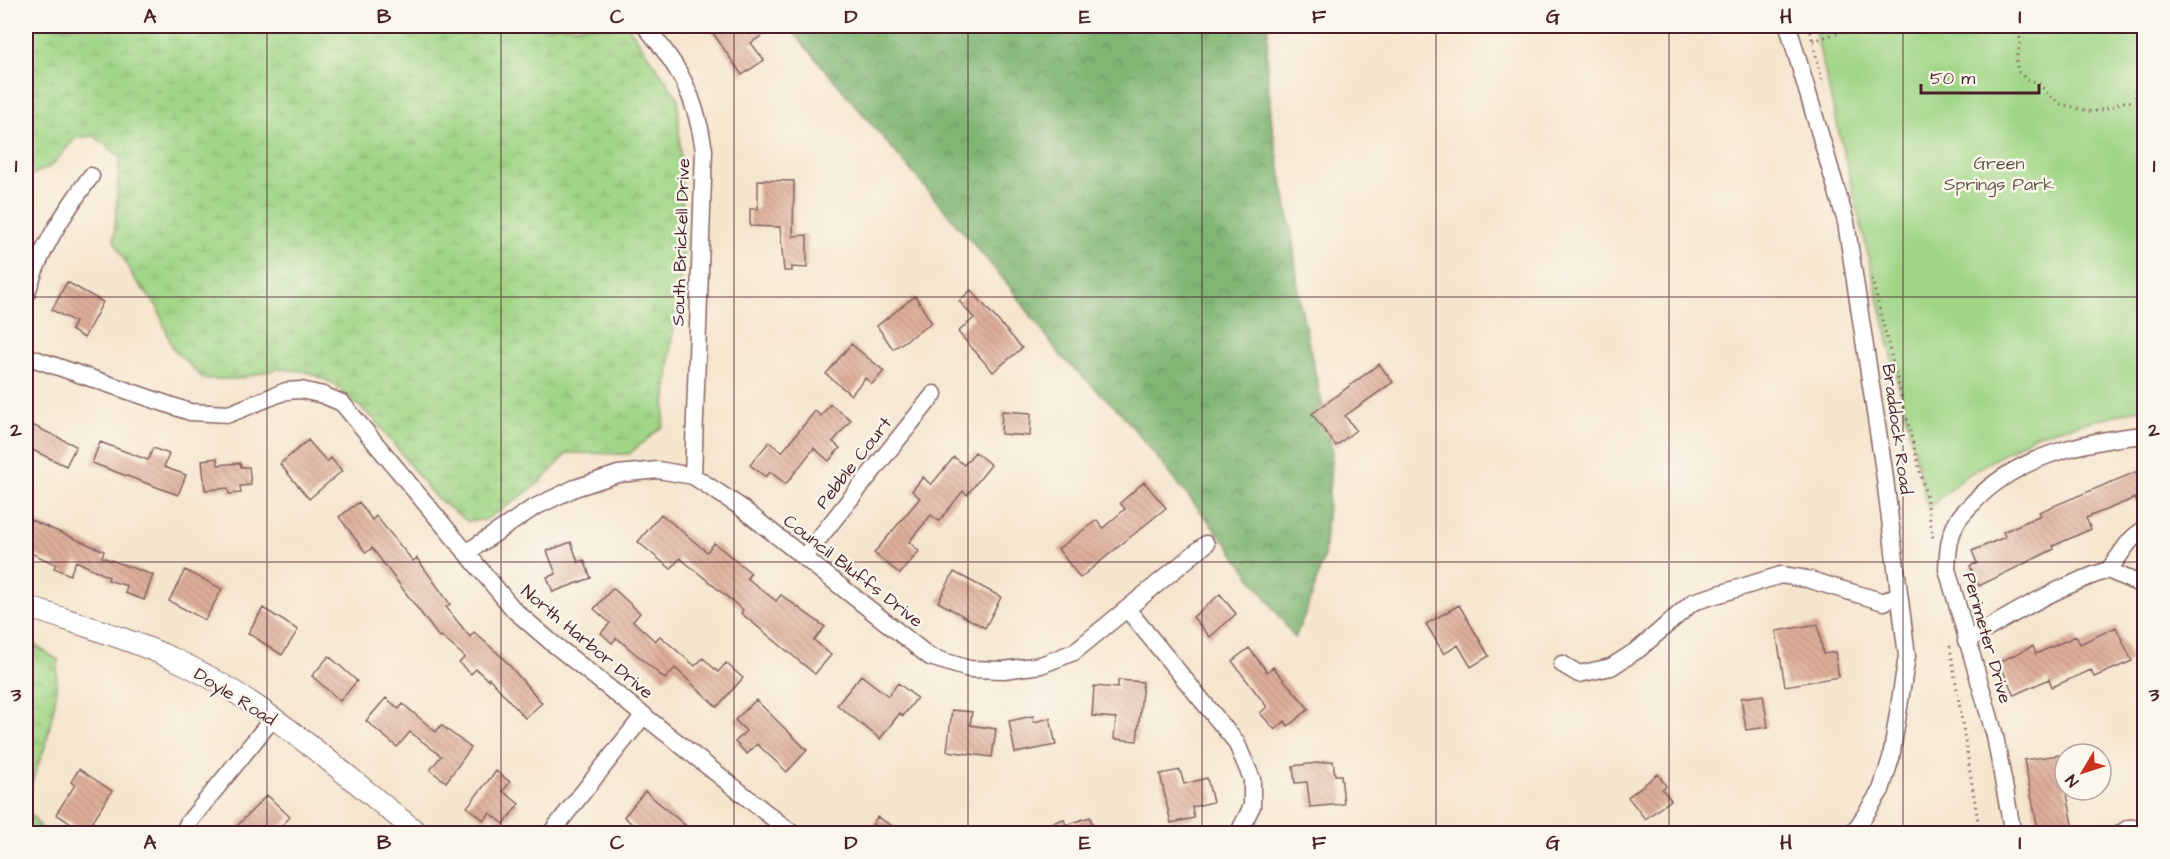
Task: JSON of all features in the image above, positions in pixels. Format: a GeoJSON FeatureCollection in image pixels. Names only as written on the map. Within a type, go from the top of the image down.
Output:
{"type":"FeatureCollection","features":[{"type":"Feature","properties":{"kind":"main road","name":"Doyle Road"},"geometry":{"type":"LineString","coordinates":[[26,606],[167,656],[218,683],[273,718],[419,834]]}},
{"type":"Feature","properties":{"kind":"street","name":"South Brickell Drive"},"geometry":{"type":"LineString","coordinates":[[645,26],[672,57],[686,80],[700,121],[704,150],[693,476]]}},
{"type":"Feature","properties":{"kind":"street","name":"Braddock Road"},"geometry":{"type":"LineString","coordinates":[[1788,26],[1846,222],[1884,471],[1907,657],[1891,758],[1881,790],[1858,826],[1850,834]]}},
{"type":"Feature","properties":{"kind":"street"},"geometry":{"type":"LineString","coordinates":[[26,296],[35,265],[66,209],[91,176]]}},
{"type":"Feature","properties":{"kind":"street","name":"North Harbor Drive"},"geometry":{"type":"LineString","coordinates":[[26,356],[190,412],[229,414],[286,391],[301,390],[323,395],[342,403],[514,610],[793,834]]}},
{"type":"Feature","properties":{"kind":"street","name":"Pebble Court"},"geometry":{"type":"LineString","coordinates":[[804,557],[934,394]]}},
{"type":"Feature","properties":{"kind":"street","name":"Perimeter Drive"},"geometry":{"type":"LineString","coordinates":[[2013,834],[1995,736],[1947,569],[1948,544],[1954,526],[1963,513],[1988,487],[2050,454],[2101,440],[2145,435]]}},
{"type":"Feature","properties":{"kind":"street","name":"Council Bluffs Drive"},"geometry":{"type":"LineString","coordinates":[[466,553],[533,508],[575,488],[618,474],[658,470],[693,476],[804,557],[930,657],[969,669],[1004,670],[1041,665],[1074,652],[1206,544]]}},
{"type":"Feature","properties":{"kind":"street"},"geometry":{"type":"LineString","coordinates":[[1966,641],[2045,595],[2070,583],[2108,570],[2120,558],[2131,540],[2145,531]]}},
{"type":"Feature","properties":{"kind":"street"},"geometry":{"type":"LineString","coordinates":[[2108,570],[2145,586]]}},
{"type":"Feature","properties":{"kind":"street"},"geometry":{"type":"LineString","coordinates":[[1562,664],[1579,674],[1611,667],[1639,649],[1693,602],[1781,575],[1807,579],[1884,602],[1899,594]]}},
{"type":"Feature","properties":{"kind":"street"},"geometry":{"type":"LineString","coordinates":[[1127,609],[1236,742],[1252,779],[1252,806],[1238,834]]}},
{"type":"Feature","properties":{"kind":"street"},"geometry":{"type":"LineString","coordinates":[[550,834],[644,715]]}},
{"type":"Feature","properties":{"kind":"street"},"geometry":{"type":"LineString","coordinates":[[183,834],[188,823],[273,718]]}},
{"type":"Feature","properties":{"kind":"street"},"geometry":{"type":"LineString","coordinates":[[2120,834],[2129,828],[2145,827]]}},
{"type":"Feature","properties":{"kind":"path"},"geometry":{"type":"LineString","coordinates":[[1809,26],[1824,86]]}},
{"type":"Feature","properties":{"kind":"path"},"geometry":{"type":"LineString","coordinates":[[1813,41],[1860,26]]}},
{"type":"Feature","properties":{"kind":"path"},"geometry":{"type":"LineString","coordinates":[[2015,26],[2021,41],[2016,59],[2018,72],[2028,80],[2039,83],[2049,96],[2061,104],[2092,112],[2121,102],[2139,101]]}},
{"type":"Feature","properties":{"kind":"path"},"geometry":{"type":"LineString","coordinates":[[2145,74],[2136,87],[2135,95],[2145,105]]}},
{"type":"Feature","properties":{"kind":"path"},"geometry":{"type":"LineString","coordinates":[[1870,268],[1926,495],[1934,543]]}},
{"type":"Feature","properties":{"kind":"path"},"geometry":{"type":"LineString","coordinates":[[1949,636],[1980,834]]}},
{"type":"Feature","properties":{"kind":"green space"},"geometry":{"type":"Polygon","coordinates":[[[26,26],[628,26],[678,98],[684,250],[673,326],[663,426],[629,454],[568,453],[539,483],[513,502],[485,520],[467,521],[434,496],[375,420],[331,382],[304,371],[277,369],[237,379],[204,379],[173,349],[157,306],[134,278],[114,240],[120,157],[94,136],[75,138],[52,166],[26,177],[26,26]]]}},
{"type":"Feature","properties":{"kind":"green space"},"geometry":{"type":"Polygon","coordinates":[[[788,26],[1268,26],[1267,65],[1272,126],[1292,235],[1300,303],[1332,450],[1324,556],[1312,596],[1295,638],[1227,544],[1121,413],[1060,355],[1010,287],[788,26]]]}},
{"type":"Feature","properties":{"kind":"green space","name":"Green Springs Park"},"geometry":{"type":"Polygon","coordinates":[[[1814,26],[2144,26],[2144,408],[2035,435],[1964,477],[1928,509],[1814,26]]]}},
{"type":"Feature","properties":{"kind":"green space"},"geometry":{"type":"Polygon","coordinates":[[[26,640],[58,660],[55,702],[46,744],[30,787],[29,812],[45,833],[26,833],[26,640]]]}},
{"type":"Feature","properties":{"kind":"building"},"geometry":{"type":"Polygon","coordinates":[[[708,26],[758,26],[764,34],[751,43],[764,60],[742,75],[708,26]]]}},
{"type":"Feature","properties":{"kind":"building"},"geometry":{"type":"Polygon","coordinates":[[[758,180],[794,181],[793,236],[807,235],[807,268],[792,267],[792,271],[784,271],[780,227],[750,226],[750,209],[758,209],[758,180]]]}},
{"type":"Feature","properties":{"kind":"building"},"geometry":{"type":"Polygon","coordinates":[[[67,282],[103,302],[84,338],[71,330],[75,322],[52,310],[67,282]]]}},
{"type":"Feature","properties":{"kind":"building"},"geometry":{"type":"Polygon","coordinates":[[[971,290],[1022,348],[993,372],[958,332],[974,318],[959,301],[971,290]]]}},
{"type":"Feature","properties":{"kind":"building"},"geometry":{"type":"Polygon","coordinates":[[[915,296],[932,323],[893,349],[877,326],[915,296]]]}},
{"type":"Feature","properties":{"kind":"building"},"geometry":{"type":"Polygon","coordinates":[[[851,344],[884,371],[872,384],[865,378],[851,395],[826,374],[851,344]]]}},
{"type":"Feature","properties":{"kind":"building"},"geometry":{"type":"Polygon","coordinates":[[[1379,364],[1393,382],[1345,416],[1356,430],[1336,446],[1312,414],[1379,364]]]}},
{"type":"Feature","properties":{"kind":"building"},"geometry":{"type":"Polygon","coordinates":[[[830,404],[851,420],[833,442],[840,448],[829,461],[814,448],[786,484],[770,472],[766,477],[750,465],[769,442],[782,452],[815,411],[821,416],[830,404]]]}},
{"type":"Feature","properties":{"kind":"building"},"geometry":{"type":"Polygon","coordinates":[[[1002,411],[1031,413],[1030,436],[1001,434],[1002,411]]]}},
{"type":"Feature","properties":{"kind":"building"},"geometry":{"type":"Polygon","coordinates":[[[26,422],[76,446],[66,466],[26,447],[26,422]]]}},
{"type":"Feature","properties":{"kind":"building"},"geometry":{"type":"Polygon","coordinates":[[[308,440],[327,462],[331,458],[342,471],[309,499],[280,464],[308,440]]]}},
{"type":"Feature","properties":{"kind":"building"},"geometry":{"type":"Polygon","coordinates":[[[100,442],[148,460],[153,448],[169,454],[164,467],[186,475],[178,495],[92,463],[100,442]]]}},
{"type":"Feature","properties":{"kind":"building"},"geometry":{"type":"Polygon","coordinates":[[[975,452],[991,465],[967,495],[963,491],[939,521],[931,515],[909,542],[919,551],[900,574],[874,553],[920,498],[912,491],[923,477],[931,485],[954,457],[964,465],[975,452]]]}},
{"type":"Feature","properties":{"kind":"building"},"geometry":{"type":"Polygon","coordinates":[[[217,458],[218,465],[240,463],[241,467],[249,467],[251,485],[240,486],[241,493],[229,494],[228,488],[205,490],[202,460],[217,458]]]}},
{"type":"Feature","properties":{"kind":"building"},"geometry":{"type":"Polygon","coordinates":[[[2145,468],[2145,520],[2135,498],[2086,518],[2091,529],[2053,546],[2054,549],[1979,586],[1970,566],[1977,563],[1972,551],[2005,537],[2003,532],[2041,515],[2039,512],[2145,468]]]}},
{"type":"Feature","properties":{"kind":"building"},"geometry":{"type":"Polygon","coordinates":[[[1144,482],[1166,508],[1080,578],[1058,549],[1097,520],[1103,528],[1125,509],[1120,503],[1144,482]]]}},
{"type":"Feature","properties":{"kind":"building"},"geometry":{"type":"Polygon","coordinates":[[[359,502],[372,520],[376,516],[413,561],[417,558],[450,604],[446,607],[470,637],[474,632],[503,658],[542,703],[525,718],[489,678],[488,680],[476,669],[471,674],[459,663],[465,657],[441,636],[439,637],[372,548],[366,553],[339,517],[359,502]]]}},
{"type":"Feature","properties":{"kind":"building"},"geometry":{"type":"Polygon","coordinates":[[[661,514],[707,552],[714,543],[751,573],[747,578],[776,601],[781,595],[825,627],[814,640],[831,655],[815,674],[741,613],[743,610],[680,558],[671,569],[638,542],[661,514]]]}},
{"type":"Feature","properties":{"kind":"building"},"geometry":{"type":"Polygon","coordinates":[[[26,518],[104,551],[102,557],[153,575],[144,600],[125,593],[127,586],[108,580],[109,577],[76,561],[70,575],[54,568],[56,564],[26,551],[26,518]]]}},
{"type":"Feature","properties":{"kind":"building"},"geometry":{"type":"Polygon","coordinates":[[[571,542],[578,562],[584,560],[591,578],[553,592],[547,577],[556,574],[547,551],[571,542]]]}},
{"type":"Feature","properties":{"kind":"building"},"geometry":{"type":"Polygon","coordinates":[[[185,570],[222,589],[205,620],[169,601],[185,570]]]}},
{"type":"Feature","properties":{"kind":"building"},"geometry":{"type":"Polygon","coordinates":[[[954,572],[1001,597],[985,628],[938,602],[954,572]]]}},
{"type":"Feature","properties":{"kind":"building"},"geometry":{"type":"Polygon","coordinates":[[[613,588],[640,613],[633,621],[655,641],[660,636],[695,666],[703,658],[718,672],[726,663],[743,678],[717,707],[675,668],[665,679],[617,638],[612,643],[601,633],[610,623],[594,609],[613,588]]]}},
{"type":"Feature","properties":{"kind":"building"},"geometry":{"type":"Polygon","coordinates":[[[1220,594],[1236,614],[1210,637],[1193,617],[1220,594]]]}},
{"type":"Feature","properties":{"kind":"building"},"geometry":{"type":"Polygon","coordinates":[[[1459,605],[1489,656],[1471,667],[1458,645],[1444,654],[1426,624],[1459,605]]]}},
{"type":"Feature","properties":{"kind":"building"},"geometry":{"type":"Polygon","coordinates":[[[263,608],[298,630],[282,655],[248,633],[263,608]]]}},
{"type":"Feature","properties":{"kind":"building"},"geometry":{"type":"Polygon","coordinates":[[[1818,624],[1823,654],[1835,652],[1839,677],[1785,686],[1776,631],[1818,624]]]}},
{"type":"Feature","properties":{"kind":"building"},"geometry":{"type":"Polygon","coordinates":[[[2116,627],[2132,661],[2094,677],[2091,670],[2052,687],[2049,679],[2014,695],[1999,662],[2033,646],[2036,654],[2076,636],[2080,644],[2116,627]]]}},
{"type":"Feature","properties":{"kind":"building"},"geometry":{"type":"Polygon","coordinates":[[[1249,648],[1267,672],[1273,667],[1309,709],[1288,726],[1285,721],[1275,730],[1260,713],[1267,707],[1232,661],[1249,648]]]}},
{"type":"Feature","properties":{"kind":"building"},"geometry":{"type":"Polygon","coordinates":[[[329,656],[357,681],[340,701],[312,676],[329,656]]]}},
{"type":"Feature","properties":{"kind":"building"},"geometry":{"type":"Polygon","coordinates":[[[861,675],[888,696],[898,683],[917,698],[903,716],[900,713],[880,739],[837,705],[861,675]]]}},
{"type":"Feature","properties":{"kind":"building"},"geometry":{"type":"Polygon","coordinates":[[[1118,680],[1143,682],[1137,741],[1114,739],[1116,718],[1092,716],[1094,686],[1118,688],[1118,680]]]}},
{"type":"Feature","properties":{"kind":"building"},"geometry":{"type":"Polygon","coordinates":[[[1763,695],[1768,727],[1746,730],[1741,698],[1763,695]]]}},
{"type":"Feature","properties":{"kind":"building"},"geometry":{"type":"Polygon","coordinates":[[[386,698],[399,709],[403,704],[436,732],[441,725],[471,748],[446,782],[430,770],[441,756],[410,732],[397,747],[366,721],[386,698]]]}},
{"type":"Feature","properties":{"kind":"building"},"geometry":{"type":"Polygon","coordinates":[[[756,700],[807,750],[787,772],[757,744],[747,754],[735,742],[746,731],[735,720],[756,700]]]}},
{"type":"Feature","properties":{"kind":"building"},"geometry":{"type":"Polygon","coordinates":[[[952,710],[972,712],[970,725],[996,729],[992,757],[947,751],[952,710]]]}},
{"type":"Feature","properties":{"kind":"building"},"geometry":{"type":"Polygon","coordinates":[[[1033,716],[1034,722],[1050,718],[1056,745],[1015,753],[1009,721],[1033,716]]]}},
{"type":"Feature","properties":{"kind":"building"},"geometry":{"type":"Polygon","coordinates":[[[2053,756],[2053,802],[2069,802],[2075,834],[2039,834],[2024,760],[2053,756]]]}},
{"type":"Feature","properties":{"kind":"building"},"geometry":{"type":"Polygon","coordinates":[[[1333,761],[1335,775],[1341,775],[1344,804],[1310,807],[1307,782],[1295,783],[1293,766],[1333,761]]]}},
{"type":"Feature","properties":{"kind":"building"},"geometry":{"type":"Polygon","coordinates":[[[79,769],[112,791],[85,833],[56,814],[75,785],[71,782],[79,769]]]}},
{"type":"Feature","properties":{"kind":"building"},"geometry":{"type":"Polygon","coordinates":[[[1180,770],[1184,784],[1207,778],[1213,802],[1192,807],[1194,818],[1171,823],[1160,774],[1180,770]]]}},
{"type":"Feature","properties":{"kind":"building"},"geometry":{"type":"Polygon","coordinates":[[[496,771],[510,782],[503,791],[519,804],[504,824],[490,813],[484,820],[467,807],[496,771]]]}},
{"type":"Feature","properties":{"kind":"building"},"geometry":{"type":"Polygon","coordinates":[[[1658,774],[1666,786],[1662,789],[1671,800],[1645,819],[1628,797],[1658,774]]]}},
{"type":"Feature","properties":{"kind":"building"},"geometry":{"type":"Polygon","coordinates":[[[645,791],[695,834],[644,834],[624,817],[645,791]]]}},
{"type":"Feature","properties":{"kind":"building"},"geometry":{"type":"Polygon","coordinates":[[[267,795],[290,817],[274,834],[247,834],[238,825],[267,795]]]}},
{"type":"Feature","properties":{"kind":"building"},"geometry":{"type":"Polygon","coordinates":[[[877,817],[906,834],[868,834],[877,817]]]}},
{"type":"Feature","properties":{"kind":"building"},"geometry":{"type":"Polygon","coordinates":[[[1090,817],[1096,834],[1029,834],[1028,831],[1064,819],[1066,825],[1090,817]]]}}]}
